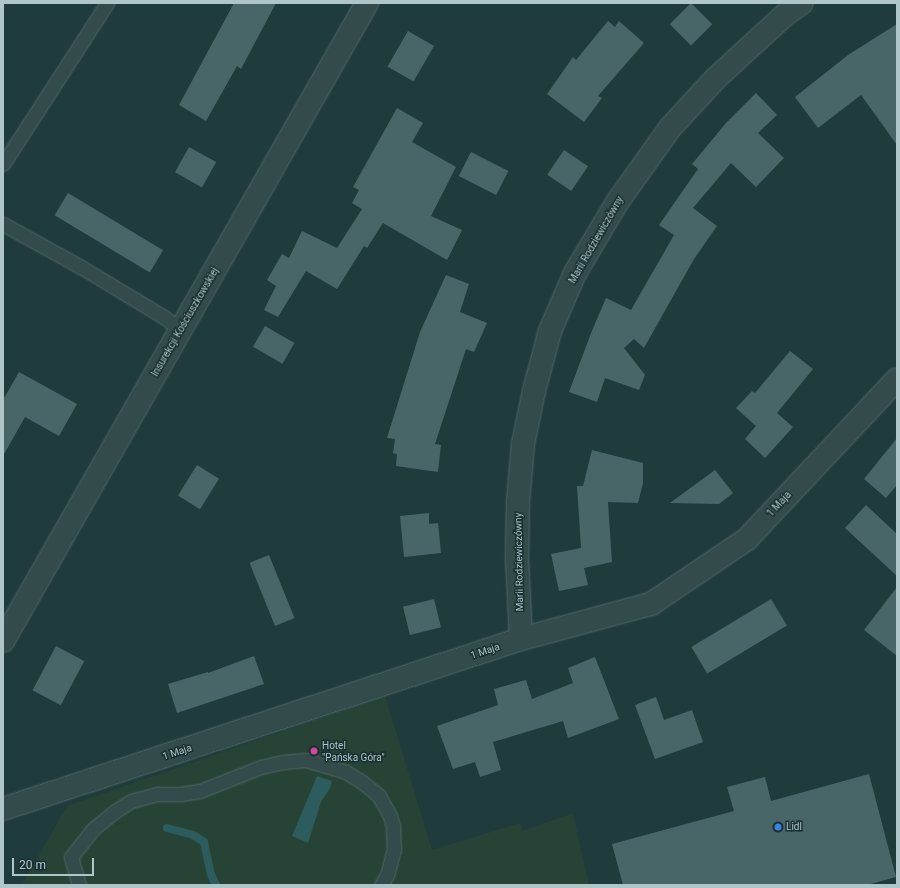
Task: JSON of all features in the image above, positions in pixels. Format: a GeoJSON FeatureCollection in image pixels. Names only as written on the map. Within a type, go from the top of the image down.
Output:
{"type":"FeatureCollection","features":[{"type":"Feature","properties":{"kind":"street","name":"Insurekcji Kościuszkowskiej"},"geometry":{"type":"LineString","coordinates":[[3,641],[367,3]]}},
{"type":"Feature","properties":{"kind":"street","name":"Marii Rodziewiczówny"},"geometry":{"type":"LineString","coordinates":[[521,639],[517,557],[518,502],[523,444],[534,392],[550,331],[575,273],[618,201],[670,128],[715,79],[786,14],[802,3]]}},
{"type":"Feature","properties":{"kind":"street","name":"1 Maja"},"geometry":{"type":"LineString","coordinates":[[3,809],[521,639],[651,604],[746,539],[897,379]]}},
{"type":"Feature","properties":{"kind":"lane"},"geometry":{"type":"LineString","coordinates":[[3,164],[107,3]]}},
{"type":"Feature","properties":{"kind":"lane"},"geometry":{"type":"LineString","coordinates":[[3,224],[81,267],[164,317],[180,330]]}},
{"type":"Feature","properties":{"kind":"lane"},"geometry":{"type":"LineString","coordinates":[[79,885],[71,857],[93,829],[114,812],[131,801],[157,794],[182,794],[200,791],[261,767],[283,762],[306,760],[346,772],[362,782],[379,796],[390,816],[393,826],[394,849],[387,875],[381,885]]}},
{"type":"Feature","properties":{"kind":"green space","name":"Hotel \"Pańska Góra\""},"geometry":{"type":"Polygon","coordinates":[[[385,696],[432,850],[520,823],[522,831],[573,813],[589,885],[22,885],[67,806],[385,696]]]}},
{"type":"Feature","properties":{"kind":"water"},"geometry":{"type":"Polygon","coordinates":[[[317,776],[332,781],[330,788],[321,802],[308,843],[292,836],[317,776]]]}},
{"type":"Feature","properties":{"kind":"building"},"geometry":{"type":"Polygon","coordinates":[[[234,3],[276,3],[241,69],[237,66],[206,121],[179,105],[234,3]]]}},
{"type":"Feature","properties":{"kind":"building"},"geometry":{"type":"Polygon","coordinates":[[[691,3],[712,24],[691,45],[670,24],[691,3]]]}},
{"type":"Feature","properties":{"kind":"building"},"geometry":{"type":"Polygon","coordinates":[[[608,21],[615,27],[619,21],[644,43],[598,96],[602,98],[584,122],[547,94],[573,57],[576,60],[608,21]]]}},
{"type":"Feature","properties":{"kind":"building"},"geometry":{"type":"Polygon","coordinates":[[[897,24],[897,145],[861,95],[818,128],[795,97],[848,55],[897,24]]]}},
{"type":"Feature","properties":{"kind":"building"},"geometry":{"type":"Polygon","coordinates":[[[408,31],[434,46],[413,82],[388,67],[408,31]]]}},
{"type":"Feature","properties":{"kind":"building"},"geometry":{"type":"Polygon","coordinates":[[[756,93],[777,115],[758,133],[784,158],[756,187],[731,163],[693,208],[717,226],[694,259],[644,348],[634,339],[624,348],[645,375],[639,390],[605,378],[597,402],[569,392],[606,298],[631,310],[674,235],[659,225],[698,169],[692,164],[726,123],[756,93]]]}},
{"type":"Feature","properties":{"kind":"building"},"geometry":{"type":"Polygon","coordinates":[[[397,108],[423,123],[412,142],[456,167],[431,216],[462,230],[447,260],[383,223],[367,248],[364,246],[337,289],[306,271],[278,317],[264,310],[276,286],[267,280],[282,254],[289,258],[302,231],[337,248],[362,209],[352,203],[359,190],[353,187],[397,108]]]}},
{"type":"Feature","properties":{"kind":"building"},"geometry":{"type":"Polygon","coordinates":[[[189,147],[216,162],[202,187],[175,172],[189,147]]]}},
{"type":"Feature","properties":{"kind":"building"},"geometry":{"type":"Polygon","coordinates":[[[564,150],[588,166],[571,191],[547,175],[564,150]]]}},
{"type":"Feature","properties":{"kind":"building"},"geometry":{"type":"Polygon","coordinates":[[[471,152],[508,171],[496,195],[459,176],[471,152]]]}},
{"type":"Feature","properties":{"kind":"building"},"geometry":{"type":"Polygon","coordinates":[[[68,193],[163,250],[150,272],[55,215],[68,193]]]}},
{"type":"Feature","properties":{"kind":"building"},"geometry":{"type":"Polygon","coordinates":[[[446,275],[469,284],[460,312],[487,323],[474,352],[466,349],[435,444],[441,445],[438,472],[396,466],[397,454],[393,453],[395,439],[387,438],[420,332],[446,275]]]}},
{"type":"Feature","properties":{"kind":"building"},"geometry":{"type":"Polygon","coordinates":[[[265,326],[294,343],[282,364],[253,347],[265,326]]]}},
{"type":"Feature","properties":{"kind":"building"},"geometry":{"type":"Polygon","coordinates":[[[790,351],[813,369],[777,413],[793,427],[765,458],[745,439],[756,426],[736,408],[752,391],[755,393],[790,351]]]}},
{"type":"Feature","properties":{"kind":"building"},"geometry":{"type":"Polygon","coordinates":[[[19,372],[77,404],[59,436],[25,417],[3,456],[3,400],[19,372]]]}},
{"type":"Feature","properties":{"kind":"building"},"geometry":{"type":"Polygon","coordinates":[[[897,438],[897,485],[886,498],[864,479],[897,438]]]}},
{"type":"Feature","properties":{"kind":"building"},"geometry":{"type":"Polygon","coordinates":[[[592,450],[643,463],[643,483],[638,503],[608,502],[612,562],[584,568],[588,585],[559,591],[551,554],[581,548],[577,486],[583,486],[592,450]]]}},
{"type":"Feature","properties":{"kind":"building"},"geometry":{"type":"Polygon","coordinates":[[[197,465],[219,479],[200,509],[178,496],[197,465]]]}},
{"type":"Feature","properties":{"kind":"building"},"geometry":{"type":"Polygon","coordinates":[[[715,470],[733,493],[719,504],[670,503],[715,470]]]}},
{"type":"Feature","properties":{"kind":"building"},"geometry":{"type":"Polygon","coordinates":[[[866,505],[897,534],[897,576],[845,528],[866,505]]]}},
{"type":"Feature","properties":{"kind":"building"},"geometry":{"type":"Polygon","coordinates":[[[429,513],[429,524],[438,523],[441,553],[404,557],[400,516],[429,513]]]}},
{"type":"Feature","properties":{"kind":"building"},"geometry":{"type":"Polygon","coordinates":[[[269,555],[294,618],[275,626],[250,563],[269,555]]]}},
{"type":"Feature","properties":{"kind":"building"},"geometry":{"type":"Polygon","coordinates":[[[897,587],[897,656],[864,630],[897,587]]]}},
{"type":"Feature","properties":{"kind":"building"},"geometry":{"type":"Polygon","coordinates":[[[434,599],[441,627],[410,635],[403,607],[434,599]]]}},
{"type":"Feature","properties":{"kind":"building"},"geometry":{"type":"Polygon","coordinates":[[[771,599],[787,626],[707,673],[691,647],[771,599]]]}},
{"type":"Feature","properties":{"kind":"building"},"geometry":{"type":"Polygon","coordinates":[[[56,646],[84,661],[61,705],[33,690],[56,646]]]}},
{"type":"Feature","properties":{"kind":"building"},"geometry":{"type":"Polygon","coordinates":[[[254,656],[264,684],[177,713],[168,684],[208,673],[254,656]]]}},
{"type":"Feature","properties":{"kind":"building"},"geometry":{"type":"Polygon","coordinates":[[[595,657],[619,719],[568,738],[563,721],[493,742],[501,770],[480,777],[475,762],[453,769],[437,726],[498,705],[494,689],[526,680],[532,699],[573,683],[568,668],[595,657]]]}},
{"type":"Feature","properties":{"kind":"building"},"geometry":{"type":"Polygon","coordinates":[[[656,697],[664,720],[692,710],[703,742],[655,759],[635,705],[656,697]]]}},
{"type":"Feature","properties":{"kind":"building","name":"Lidl"},"geometry":{"type":"Polygon","coordinates":[[[869,774],[896,877],[867,885],[623,885],[612,844],[734,811],[727,787],[765,777],[771,801],[869,774]]]}},
{"type":"Feature","properties":{"kind":"waterway"},"geometry":{"type":"LineString","coordinates":[[167,828],[193,835],[204,842],[211,874],[216,885]]}},
{"type":"Feature","properties":{"kind":"place","name":"Hotel \"Pańska Góra\""},"geometry":{"type":"Point","coordinates":[314,751]}},
{"type":"Feature","properties":{"kind":"place","name":"Lidl"},"geometry":{"type":"Point","coordinates":[778,827]}}]}
